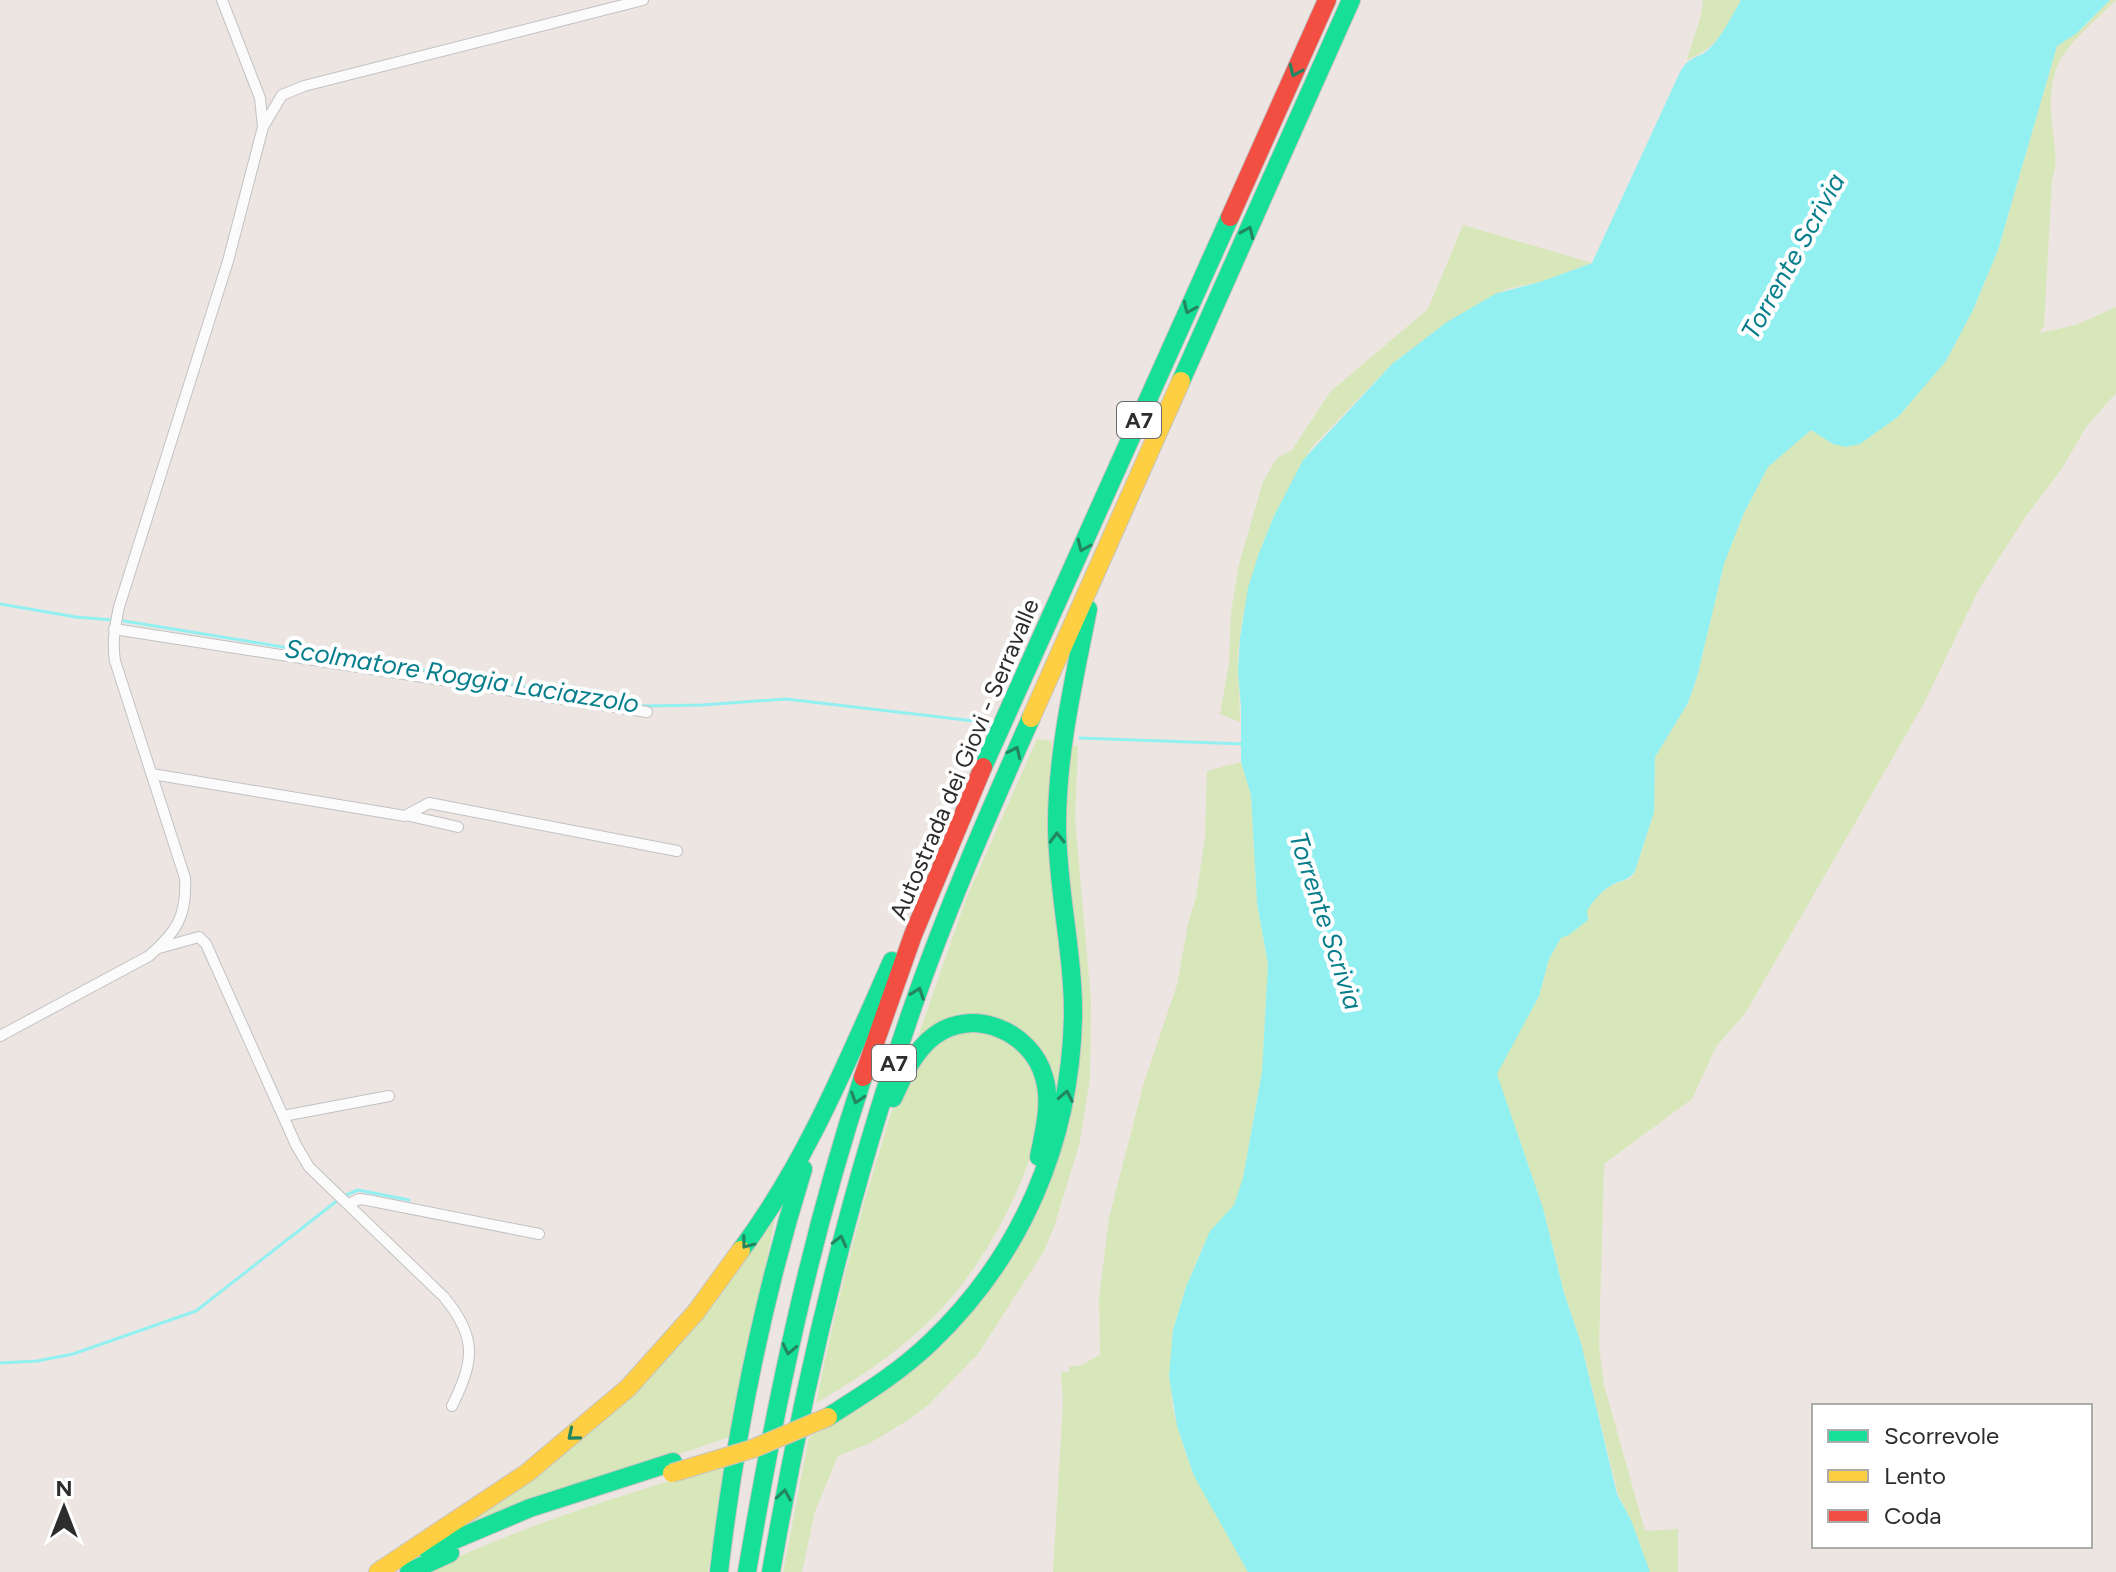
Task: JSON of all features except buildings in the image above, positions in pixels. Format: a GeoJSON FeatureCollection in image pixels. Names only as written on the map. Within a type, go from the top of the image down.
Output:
{"type":"FeatureCollection","features":[{"type":"Feature","properties":{"kind":"highway","name":"Autostrada dei Giovi - Serravalle"},"geometry":{"type":"LineString","coordinates":[[747,1572],[793,1329],[827,1197],[875,1043],[914,934],[952,841],[1327,0]]}},
{"type":"Feature","properties":{"kind":"highway","name":"Autostrada dei Giovi - Serravalle"},"geometry":{"type":"LineString","coordinates":[[771,1572],[816,1335],[850,1204],[899,1047],[959,885],[1351,0]]}},
{"type":"Feature","properties":{"kind":"highway"},"geometry":{"type":"LineString","coordinates":[[409,1572],[507,1528],[762,1432],[826,1412],[895,1375],[957,1319],[1000,1263],[1024,1223],[1042,1183],[1066,1097],[1071,1063],[1072,988],[1057,871],[1058,776],[1061,744],[1093,579]]}},
{"type":"Feature","properties":{"kind":"highway"},"geometry":{"type":"LineString","coordinates":[[379,1572],[527,1473],[628,1388],[696,1312],[770,1211],[817,1129],[912,914],[952,841]]}},
{"type":"Feature","properties":{"kind":"highway"},"geometry":{"type":"LineString","coordinates":[[826,1412],[917,1343],[972,1285],[993,1254],[1027,1191],[1040,1157],[1045,1127],[1045,1078],[1031,1051],[1011,1033],[984,1024],[968,1023],[937,1034],[925,1045],[900,1081],[850,1204]]}},
{"type":"Feature","properties":{"kind":"highway"},"geometry":{"type":"LineString","coordinates":[[719,1572],[729,1483],[754,1360],[786,1221],[817,1129]]}},
{"type":"Feature","properties":{"kind":"highway"},"geometry":{"type":"LineString","coordinates":[[379,1572],[530,1508],[672,1468]]}},
{"type":"Feature","properties":{"kind":"street"},"geometry":{"type":"LineString","coordinates":[[222,0],[260,98],[263,127]]}},
{"type":"Feature","properties":{"kind":"street"},"geometry":{"type":"LineString","coordinates":[[0,1036],[149,956],[177,927],[183,912],[185,892],[182,867],[115,661],[113,646],[116,622],[228,261],[263,127],[282,95],[295,88],[643,0]]}},
{"type":"Feature","properties":{"kind":"street"},"geometry":{"type":"LineString","coordinates":[[116,622],[647,712]]}},
{"type":"Feature","properties":{"kind":"street"},"geometry":{"type":"LineString","coordinates":[[152,774],[410,816],[458,827]]}},
{"type":"Feature","properties":{"kind":"street"},"geometry":{"type":"LineString","coordinates":[[410,816],[432,803],[677,851]]}},
{"type":"Feature","properties":{"kind":"street"},"geometry":{"type":"LineString","coordinates":[[158,949],[199,937],[206,944],[309,1167],[444,1297],[457,1315],[468,1342],[470,1363],[452,1406]]}},
{"type":"Feature","properties":{"kind":"street"},"geometry":{"type":"LineString","coordinates":[[283,1116],[389,1096]]}},
{"type":"Feature","properties":{"kind":"street"},"geometry":{"type":"LineString","coordinates":[[349,1204],[359,1199],[367,1200],[539,1234]]}},
{"type":"Feature","properties":{"kind":"green space"},"geometry":{"type":"Polygon","coordinates":[[[1703,0],[1741,0],[1714,43],[1687,60],[1699,23],[1703,0]]]}},
{"type":"Feature","properties":{"kind":"green space"},"geometry":{"type":"Polygon","coordinates":[[[2110,0],[2116,0],[2064,53],[2053,82],[2051,101],[2056,160],[2052,180],[2044,326],[2039,333],[2076,325],[2116,307],[2116,393],[2086,427],[2061,470],[2026,516],[1979,589],[1923,705],[1746,1012],[1716,1047],[1692,1099],[1604,1164],[1599,1345],[1604,1385],[1645,1531],[1678,1529],[1678,1572],[1650,1572],[1618,1494],[1581,1343],[1564,1293],[1543,1208],[1496,1074],[1539,996],[1549,959],[1561,938],[1574,930],[1602,892],[1631,878],[1635,871],[1654,812],[1655,757],[1688,703],[1724,564],[1743,515],[1768,467],[1811,430],[1833,444],[1846,447],[1860,444],[1899,416],[1946,361],[1973,310],[1998,250],[2057,46],[2082,29],[2110,0]]]}},
{"type":"Feature","properties":{"kind":"green space"},"geometry":{"type":"Polygon","coordinates":[[[1463,225],[1592,263],[1543,281],[1507,289],[1447,322],[1392,364],[1312,447],[1274,516],[1259,553],[1242,621],[1238,653],[1240,722],[1220,714],[1229,664],[1231,612],[1239,564],[1263,482],[1277,458],[1292,450],[1330,392],[1428,309],[1463,225]]]}},
{"type":"Feature","properties":{"kind":"green space"},"geometry":{"type":"Polygon","coordinates":[[[1037,739],[1052,741],[1048,825],[1050,870],[1065,998],[1060,1075],[1052,1121],[1052,1091],[1003,1022],[915,1045],[966,899],[1037,739]]]}},
{"type":"Feature","properties":{"kind":"green space"},"geometry":{"type":"Polygon","coordinates":[[[1069,745],[1078,746],[1075,819],[1091,1000],[1090,1078],[1079,1145],[1054,1227],[1044,1251],[978,1354],[927,1406],[908,1420],[870,1443],[838,1456],[815,1511],[802,1572],[783,1572],[809,1437],[846,1417],[913,1369],[969,1315],[1066,1115],[1063,835],[1069,745]]]}},
{"type":"Feature","properties":{"kind":"green space"},"geometry":{"type":"Polygon","coordinates":[[[1241,762],[1251,795],[1257,903],[1268,964],[1262,1072],[1243,1178],[1234,1205],[1203,1246],[1173,1330],[1172,1406],[1186,1455],[1248,1572],[1053,1572],[1063,1403],[1061,1372],[1069,1372],[1069,1367],[1081,1365],[1100,1355],[1099,1298],[1109,1218],[1143,1086],[1177,985],[1205,838],[1207,771],[1241,762]]]}},
{"type":"Feature","properties":{"kind":"green space"},"geometry":{"type":"Polygon","coordinates":[[[972,1029],[1002,1034],[1033,1064],[1040,1089],[1039,1119],[1020,1184],[988,1246],[940,1310],[890,1354],[816,1403],[850,1254],[897,1100],[907,1080],[930,1052],[950,1038],[972,1029]]]}},
{"type":"Feature","properties":{"kind":"green space"},"geometry":{"type":"Polygon","coordinates":[[[775,1218],[732,1436],[458,1530],[566,1452],[625,1400],[694,1326],[775,1218]]]}},
{"type":"Feature","properties":{"kind":"green space"},"geometry":{"type":"Polygon","coordinates":[[[727,1464],[708,1572],[426,1572],[537,1525],[727,1464]]]}},
{"type":"Feature","properties":{"kind":"water","name":"Torrente Scrivia"},"geometry":{"type":"Polygon","coordinates":[[[1741,0],[2110,0],[2077,33],[2057,46],[1998,250],[1973,310],[1946,361],[1899,416],[1860,444],[1846,447],[1833,444],[1811,430],[1768,467],[1743,515],[1724,564],[1688,703],[1655,757],[1654,812],[1635,871],[1601,893],[1587,911],[1588,920],[1561,938],[1549,959],[1539,996],[1497,1074],[1543,1208],[1564,1293],[1581,1343],[1617,1494],[1631,1520],[1650,1572],[1248,1572],[1194,1476],[1177,1426],[1169,1376],[1173,1330],[1186,1287],[1210,1231],[1234,1205],[1243,1178],[1262,1072],[1268,964],[1257,903],[1251,795],[1241,762],[1238,671],[1248,588],[1274,516],[1303,460],[1392,364],[1447,322],[1495,294],[1592,263],[1680,72],[1687,62],[1714,44],[1741,0]]]}},
{"type":"Feature","properties":{"kind":"waterway","name":"Scolmatore Roggia Laciazzolo"},"geometry":{"type":"LineString","coordinates":[[0,604],[76,617],[124,621],[644,706],[786,699],[974,721]]}},
{"type":"Feature","properties":{"kind":"waterway","name":"Scolmatore Roggia Laciazzolo"},"geometry":{"type":"LineString","coordinates":[[1080,738],[1244,744]]}},
{"type":"Feature","properties":{"kind":"waterway"},"geometry":{"type":"LineString","coordinates":[[344,1196],[358,1190],[409,1200]]}},
{"type":"Feature","properties":{"kind":"waterway"},"geometry":{"type":"LineString","coordinates":[[0,1363],[37,1361],[73,1354],[196,1311],[338,1200]]}},
{"type":"Feature","properties":{"kind":"traffic: fast"},"geometry":{"type":"LineString","coordinates":[[1181,381],[1351,0]]}},
{"type":"Feature","properties":{"kind":"traffic: fast"},"geometry":{"type":"LineString","coordinates":[[983,767],[1230,217]]}},
{"type":"Feature","properties":{"kind":"traffic: fast"},"geometry":{"type":"LineString","coordinates":[[828,1417],[907,1363],[963,1309],[1015,1235],[1035,1195],[1050,1153],[1070,1064],[1073,1018],[1058,849],[1058,798],[1067,716],[1088,609]]}},
{"type":"Feature","properties":{"kind":"traffic: fast"},"geometry":{"type":"LineString","coordinates":[[771,1572],[815,1352],[872,1135],[931,957],[1031,718]]}},
{"type":"Feature","properties":{"kind":"traffic: fast"},"geometry":{"type":"LineString","coordinates":[[741,1250],[806,1146],[892,961]]}},
{"type":"Feature","properties":{"kind":"traffic: fast"},"geometry":{"type":"LineString","coordinates":[[893,1098],[915,1056],[934,1036],[949,1027],[966,1023],[999,1028],[1027,1047],[1044,1077],[1047,1107],[1039,1157]]}},
{"type":"Feature","properties":{"kind":"traffic: fast"},"geometry":{"type":"LineString","coordinates":[[747,1572],[769,1447],[810,1260],[863,1077]]}},
{"type":"Feature","properties":{"kind":"traffic: fast"},"geometry":{"type":"LineString","coordinates":[[719,1572],[733,1470],[752,1369],[775,1268],[803,1169]]}},
{"type":"Feature","properties":{"kind":"traffic: fast"},"geometry":{"type":"LineString","coordinates":[[428,1551],[530,1508],[673,1462]]}},
{"type":"Feature","properties":{"kind":"traffic: fast"},"geometry":{"type":"LineString","coordinates":[[409,1572],[450,1553]]}},
{"type":"Feature","properties":{"kind":"traffic: slow"},"geometry":{"type":"LineString","coordinates":[[1031,718],[1181,381]]}},
{"type":"Feature","properties":{"kind":"traffic: slow"},"geometry":{"type":"LineString","coordinates":[[378,1572],[527,1473],[628,1388],[696,1312],[741,1250]]}},
{"type":"Feature","properties":{"kind":"traffic: slow"},"geometry":{"type":"LineString","coordinates":[[672,1473],[752,1449],[828,1417]]}},
{"type":"Feature","properties":{"kind":"traffic: jam"},"geometry":{"type":"LineString","coordinates":[[1230,217],[1327,0]]}},
{"type":"Feature","properties":{"kind":"traffic: jam"},"geometry":{"type":"LineString","coordinates":[[863,1077],[913,935],[983,767]]}}]}
